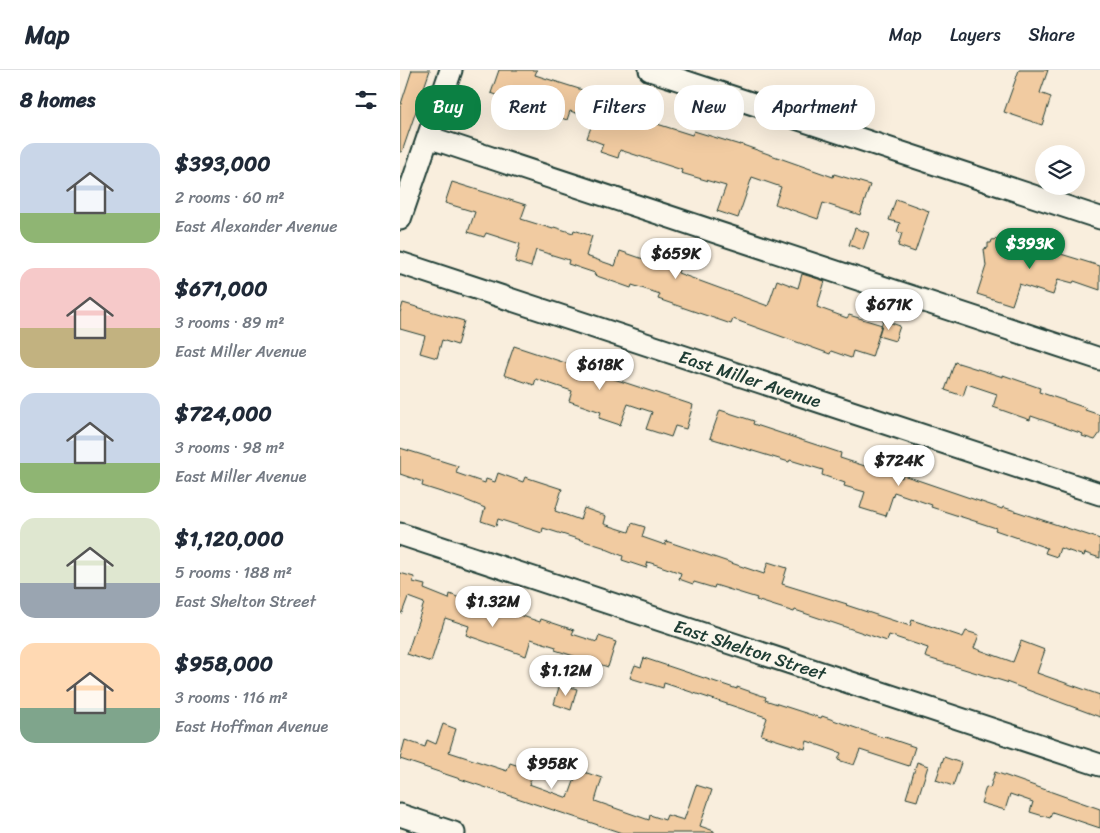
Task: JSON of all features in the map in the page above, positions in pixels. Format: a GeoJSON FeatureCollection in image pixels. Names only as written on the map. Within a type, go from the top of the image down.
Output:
{"type":"FeatureCollection","features":[{"type":"Feature","properties":{"kind":"street"},"geometry":{"type":"LineString","coordinates":[[400,219],[451,70]]}},
{"type":"Feature","properties":{"kind":"street"},"geometry":{"type":"LineString","coordinates":[[650,70],[1100,218]]}},
{"type":"Feature","properties":{"kind":"street"},"geometry":{"type":"LineString","coordinates":[[428,138],[1100,359]]}},
{"type":"Feature","properties":{"kind":"street","name":"East Miller Avenue"},"geometry":{"type":"LineString","coordinates":[[400,264],[1100,494]]}},
{"type":"Feature","properties":{"kind":"street","name":"East Shelton Street"},"geometry":{"type":"LineString","coordinates":[[400,534],[1100,766]]}},
{"type":"Feature","properties":{"kind":"street"},"geometry":{"type":"LineString","coordinates":[[400,816],[454,833]]}},
{"type":"Feature","properties":{"kind":"building"},"geometry":{"type":"Polygon","coordinates":[[[412,70],[430,70],[425,85],[415,85],[415,114],[402,152],[400,152],[400,107],[412,70]]]}},
{"type":"Feature","properties":{"kind":"building"},"geometry":{"type":"Polygon","coordinates":[[[499,70],[537,70],[535,75],[575,88],[575,113],[570,111],[567,120],[565,119],[565,85],[494,85],[499,70]]]}},
{"type":"Feature","properties":{"kind":"building"},"geometry":{"type":"Polygon","coordinates":[[[1019,70],[1048,70],[1040,93],[1051,97],[1042,125],[1004,112],[1019,70]]]}},
{"type":"Feature","properties":{"kind":"building"},"geometry":{"type":"Polygon","coordinates":[[[664,126],[692,135],[694,131],[740,144],[833,177],[834,174],[870,185],[860,215],[823,203],[818,219],[775,204],[781,187],[752,177],[738,218],[717,211],[726,186],[681,173],[682,170],[620,150],[618,158],[600,152],[603,144],[587,138],[590,130],[664,130],[664,126]]]}},
{"type":"Feature","properties":{"kind":"building"},"geometry":{"type":"Polygon","coordinates":[[[452,182],[526,205],[521,219],[553,229],[554,227],[573,233],[574,230],[592,236],[586,256],[615,266],[620,251],[655,263],[657,258],[662,260],[665,251],[683,257],[678,273],[768,306],[777,280],[798,288],[802,274],[825,281],[817,307],[847,318],[849,315],[882,325],[872,357],[853,351],[851,358],[831,351],[830,354],[733,319],[731,324],[658,299],[660,294],[632,285],[631,288],[594,275],[595,273],[568,264],[569,260],[536,250],[531,267],[515,262],[520,244],[486,233],[484,237],[468,232],[475,212],[445,203],[452,182]]]}},
{"type":"Feature","properties":{"kind":"building"},"geometry":{"type":"Polygon","coordinates":[[[896,199],[929,211],[915,252],[898,246],[902,233],[897,232],[900,223],[889,220],[896,199]]]}},
{"type":"Feature","properties":{"kind":"building"},"geometry":{"type":"Polygon","coordinates":[[[855,228],[869,233],[863,250],[849,245],[855,228]]]}},
{"type":"Feature","properties":{"kind":"building"},"geometry":{"type":"Polygon","coordinates":[[[1016,236],[1036,254],[1038,247],[1100,266],[1100,290],[1074,281],[1073,283],[1058,279],[1053,295],[1019,284],[1012,305],[977,294],[986,266],[984,249],[988,248],[988,243],[991,243],[992,240],[1016,236]]]}},
{"type":"Feature","properties":{"kind":"building"},"geometry":{"type":"Polygon","coordinates":[[[403,303],[464,321],[457,345],[442,340],[437,358],[420,353],[425,336],[400,329],[400,313],[403,303]]]}},
{"type":"Feature","properties":{"kind":"building"},"geometry":{"type":"Polygon","coordinates":[[[883,320],[900,326],[895,341],[878,336],[883,320]]]}},
{"type":"Feature","properties":{"kind":"building"},"geometry":{"type":"Polygon","coordinates":[[[514,346],[693,405],[686,429],[675,426],[671,437],[646,429],[652,412],[628,404],[620,425],[599,418],[601,412],[569,401],[572,391],[536,379],[534,385],[504,375],[514,346]]]}},
{"type":"Feature","properties":{"kind":"building"},"geometry":{"type":"Polygon","coordinates":[[[955,362],[1003,377],[1003,375],[1040,388],[1039,392],[1086,408],[1085,410],[1100,415],[1100,433],[1095,440],[1031,416],[1030,420],[993,407],[997,394],[967,384],[963,396],[945,390],[955,362]]]}},
{"type":"Feature","properties":{"kind":"building"},"geometry":{"type":"Polygon","coordinates":[[[720,410],[754,421],[753,424],[841,453],[840,458],[902,478],[903,475],[1002,509],[1003,507],[1100,539],[1100,558],[1085,553],[1084,556],[1060,548],[1057,557],[1045,553],[1047,548],[894,492],[886,516],[860,508],[865,492],[844,486],[845,483],[822,475],[823,470],[790,460],[789,462],[710,438],[720,410]]]}},
{"type":"Feature","properties":{"kind":"building"},"geometry":{"type":"Polygon","coordinates":[[[400,448],[458,466],[456,473],[485,483],[486,479],[495,482],[498,473],[523,482],[525,477],[562,489],[555,511],[580,520],[584,508],[606,516],[604,524],[629,532],[632,523],[645,527],[642,537],[665,545],[666,541],[764,574],[768,562],[787,568],[782,584],[910,626],[912,620],[963,637],[966,631],[979,635],[974,648],[1013,662],[1021,641],[1045,650],[1037,673],[1100,695],[1100,717],[1006,682],[925,657],[928,648],[889,635],[887,641],[795,610],[794,612],[756,600],[757,598],[715,585],[714,588],[694,582],[693,584],[679,579],[681,573],[648,562],[646,568],[622,560],[623,556],[606,548],[543,528],[542,533],[498,519],[496,526],[481,521],[485,508],[422,486],[423,482],[400,474],[400,448]]]}},
{"type":"Feature","properties":{"kind":"building"},"geometry":{"type":"Polygon","coordinates":[[[400,573],[414,577],[413,582],[425,585],[424,589],[449,599],[450,594],[462,599],[461,603],[497,615],[499,608],[540,622],[541,619],[574,630],[572,634],[597,642],[599,636],[616,642],[608,667],[555,650],[556,647],[531,639],[526,656],[466,635],[469,626],[445,618],[431,662],[407,654],[424,603],[408,597],[402,613],[400,613],[400,573]]]}},
{"type":"Feature","properties":{"kind":"building"},"geometry":{"type":"Polygon","coordinates":[[[644,658],[766,697],[765,700],[821,718],[822,716],[915,747],[909,766],[860,750],[854,765],[838,760],[841,753],[807,741],[805,749],[761,735],[766,717],[664,683],[663,688],[630,678],[635,665],[641,667],[644,658]]]}},
{"type":"Feature","properties":{"kind":"building"},"geometry":{"type":"Polygon","coordinates":[[[560,684],[577,689],[571,710],[554,704],[560,684]]]}},
{"type":"Feature","properties":{"kind":"building"},"geometry":{"type":"Polygon","coordinates":[[[443,724],[456,729],[449,752],[507,771],[510,763],[534,771],[529,784],[568,798],[578,770],[602,778],[595,801],[649,820],[650,815],[665,820],[667,815],[684,820],[696,785],[712,790],[700,826],[714,831],[714,833],[622,833],[400,759],[405,740],[425,747],[427,740],[436,744],[443,724]]]}},
{"type":"Feature","properties":{"kind":"building"},"geometry":{"type":"Polygon","coordinates":[[[944,757],[961,763],[953,786],[936,780],[944,757]]]}},
{"type":"Feature","properties":{"kind":"building"},"geometry":{"type":"Polygon","coordinates":[[[917,762],[928,766],[917,801],[906,798],[917,762]]]}},
{"type":"Feature","properties":{"kind":"building"},"geometry":{"type":"Polygon","coordinates":[[[995,772],[1100,809],[1100,828],[1052,812],[1050,818],[1030,812],[1033,802],[1010,794],[1005,810],[981,803],[986,787],[990,788],[995,772]]]}}]}
